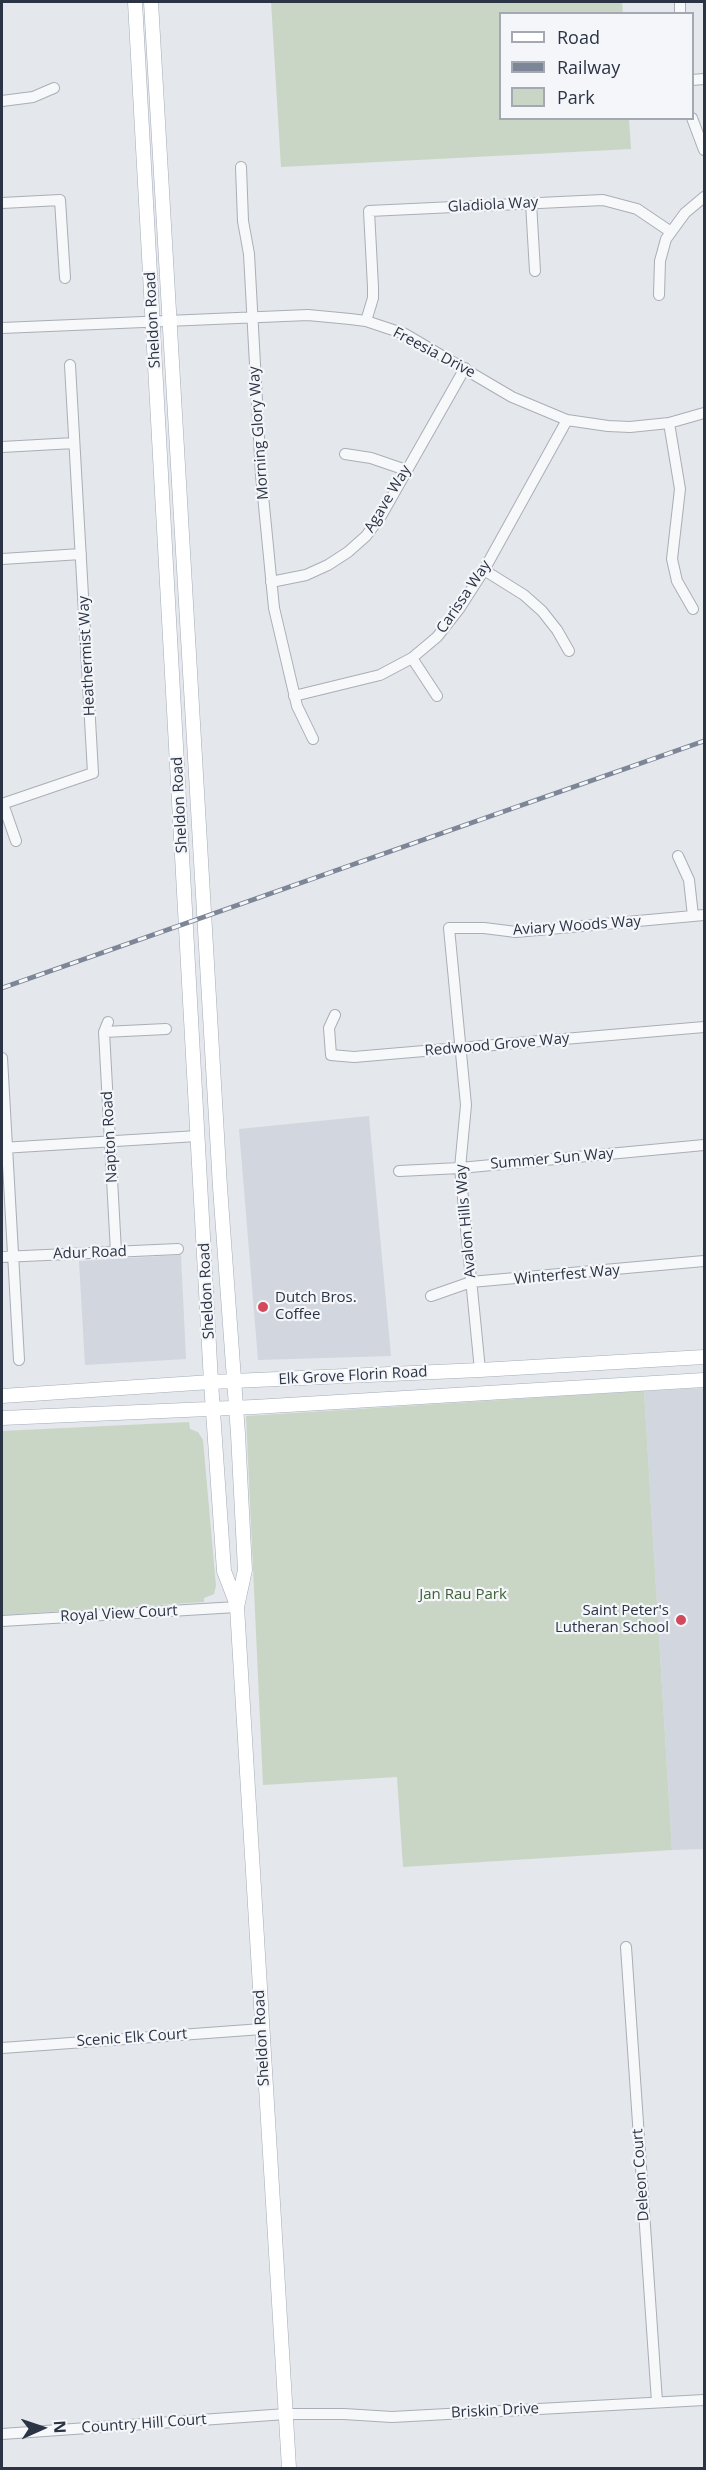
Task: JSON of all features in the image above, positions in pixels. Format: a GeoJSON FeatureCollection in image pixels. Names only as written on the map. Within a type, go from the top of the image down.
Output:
{"type":"FeatureCollection","features":[{"type":"Feature","properties":{"kind":"main road","name":"Sheldon Road"},"geometry":{"type":"LineString","coordinates":[[135,2],[188,922],[211,1382],[224,1571],[237,1607]]}},
{"type":"Feature","properties":{"kind":"main road","name":"Sheldon Road"},"geometry":{"type":"LineString","coordinates":[[151,2],[168,320],[245,1570],[237,1607],[289,2469]]}},
{"type":"Feature","properties":{"kind":"main road"},"geometry":{"type":"LineString","coordinates":[[195,1098],[208,1130],[212,1176],[220,1187]]}},
{"type":"Feature","properties":{"kind":"main road","name":"Elk Grove Florin Road"},"geometry":{"type":"LineString","coordinates":[[2,1396],[211,1382],[705,1357]]}},
{"type":"Feature","properties":{"kind":"main road","name":"Elk Grove Florin Road"},"geometry":{"type":"LineString","coordinates":[[2,1418],[705,1380]]}},
{"type":"Feature","properties":{"kind":"street"},"geometry":{"type":"LineString","coordinates":[[2,101],[33,97],[54,88]]}},
{"type":"Feature","properties":{"kind":"street"},"geometry":{"type":"LineString","coordinates":[[694,120],[705,150]]}},
{"type":"Feature","properties":{"kind":"street","name":"Morning Glory Way"},"geometry":{"type":"LineString","coordinates":[[240,167],[243,221],[249,254],[260,463],[274,608],[294,696],[300,716],[313,739]]}},
{"type":"Feature","properties":{"kind":"street"},"geometry":{"type":"LineString","coordinates":[[659,295],[660,261],[671,232],[685,213],[705,197]]}},
{"type":"Feature","properties":{"kind":"street"},"geometry":{"type":"LineString","coordinates":[[2,203],[60,200],[64,278]]}},
{"type":"Feature","properties":{"kind":"street","name":"Gladiola Way"},"geometry":{"type":"LineString","coordinates":[[366,321],[373,297],[369,211],[591,200],[615,201],[637,209],[671,232]]}},
{"type":"Feature","properties":{"kind":"street"},"geometry":{"type":"LineString","coordinates":[[531,203],[536,271]]}},
{"type":"Feature","properties":{"kind":"street","name":"Freesia Drive"},"geometry":{"type":"LineString","coordinates":[[2,328],[308,315],[366,321],[405,334],[512,397],[567,420],[630,427],[669,423],[705,413]]}},
{"type":"Feature","properties":{"kind":"street","name":"Heathermist Way"},"geometry":{"type":"LineString","coordinates":[[2,804],[93,773],[70,365]]}},
{"type":"Feature","properties":{"kind":"street","name":"Agave Way"},"geometry":{"type":"LineString","coordinates":[[271,582],[317,570],[348,552],[374,526],[465,369]]}},
{"type":"Feature","properties":{"kind":"street","name":"Carissa Way"},"geometry":{"type":"LineString","coordinates":[[294,696],[380,675],[412,658],[445,628],[484,570],[567,420]]}},
{"type":"Feature","properties":{"kind":"street"},"geometry":{"type":"LineString","coordinates":[[669,423],[680,489],[672,559],[677,581],[693,609]]}},
{"type":"Feature","properties":{"kind":"street"},"geometry":{"type":"LineString","coordinates":[[2,447],[74,443]]}},
{"type":"Feature","properties":{"kind":"street"},"geometry":{"type":"LineString","coordinates":[[345,454],[371,458],[406,470]]}},
{"type":"Feature","properties":{"kind":"street"},"geometry":{"type":"LineString","coordinates":[[2,559],[81,554]]}},
{"type":"Feature","properties":{"kind":"street"},"geometry":{"type":"LineString","coordinates":[[484,570],[538,607],[557,630],[569,651]]}},
{"type":"Feature","properties":{"kind":"street"},"geometry":{"type":"LineString","coordinates":[[412,658],[437,696]]}},
{"type":"Feature","properties":{"kind":"street"},"geometry":{"type":"LineString","coordinates":[[2,804],[16,841]]}},
{"type":"Feature","properties":{"kind":"street"},"geometry":{"type":"LineString","coordinates":[[678,856],[689,880],[693,916]]}},
{"type":"Feature","properties":{"kind":"street","name":"Aviary Woods Way"},"geometry":{"type":"LineString","coordinates":[[449,928],[484,928],[516,932],[705,915]]}},
{"type":"Feature","properties":{"kind":"street","name":"Avalon Hills Way"},"geometry":{"type":"LineString","coordinates":[[449,928],[466,1105],[460,1168],[480,1370]]}},
{"type":"Feature","properties":{"kind":"street","name":"Redwood Grove Way"},"geometry":{"type":"LineString","coordinates":[[335,1015],[329,1028],[331,1055],[354,1057],[705,1027]]}},
{"type":"Feature","properties":{"kind":"street","name":"Napton Road"},"geometry":{"type":"LineString","coordinates":[[116,1252],[106,1027],[166,1029]]}},
{"type":"Feature","properties":{"kind":"street"},"geometry":{"type":"LineString","coordinates":[[2,1058],[4,1147],[20,1360]]}},
{"type":"Feature","properties":{"kind":"street"},"geometry":{"type":"LineString","coordinates":[[4,1147],[197,1136]]}},
{"type":"Feature","properties":{"kind":"street","name":"Summer Sun Way"},"geometry":{"type":"LineString","coordinates":[[399,1171],[460,1168],[705,1145]]}},
{"type":"Feature","properties":{"kind":"street","name":"Adur Road"},"geometry":{"type":"LineString","coordinates":[[2,1257],[178,1249]]}},
{"type":"Feature","properties":{"kind":"street","name":"Winterfest Way"},"geometry":{"type":"LineString","coordinates":[[431,1296],[471,1282],[705,1261]]}},
{"type":"Feature","properties":{"kind":"street","name":"Royal View Court"},"geometry":{"type":"LineString","coordinates":[[2,1622],[237,1607]]}},
{"type":"Feature","properties":{"kind":"street","name":"Deleon Court"},"geometry":{"type":"LineString","coordinates":[[626,1947],[657,2402]]}},
{"type":"Feature","properties":{"kind":"street","name":"Scenic Elk Court"},"geometry":{"type":"LineString","coordinates":[[2,2048],[262,2029]]}},
{"type":"Feature","properties":{"kind":"street","name":"Briskin Drive"},"geometry":{"type":"LineString","coordinates":[[286,2414],[350,2414],[392,2417],[705,2400]]}},
{"type":"Feature","properties":{"kind":"street","name":"Country Hill Court"},"geometry":{"type":"LineString","coordinates":[[2,2434],[286,2414]]}},
{"type":"Feature","properties":{"kind":"shaded area"},"geometry":{"type":"Polygon","coordinates":[[[369,1116],[391,1356],[258,1360],[239,1129],[369,1116]]]}},
{"type":"Feature","properties":{"kind":"shaded area"},"geometry":{"type":"Polygon","coordinates":[[[181,1255],[186,1359],[85,1365],[79,1261],[181,1255]]]}},
{"type":"Feature","properties":{"kind":"shaded area","name":"Saint Peter's Lutheran School"},"geometry":{"type":"Polygon","coordinates":[[[704,1388],[704,1849],[672,1850],[644,1391],[704,1388]]]}},
{"type":"Feature","properties":{"kind":"green space"},"geometry":{"type":"Polygon","coordinates":[[[271,2],[622,2],[623,12],[499,12],[499,120],[629,120],[631,149],[281,167],[271,2]]]}},
{"type":"Feature","properties":{"kind":"green space","name":"Jan Rau Park"},"geometry":{"type":"Polygon","coordinates":[[[644,1391],[672,1850],[403,1867],[397,1777],[263,1785],[246,1416],[644,1391]]]}},
{"type":"Feature","properties":{"kind":"green space"},"geometry":{"type":"Polygon","coordinates":[[[189,1422],[190,1429],[198,1432],[203,1440],[216,1586],[214,1594],[204,1598],[204,1602],[2,1615],[2,1431],[189,1422]]]}},
{"type":"Feature","properties":{"kind":"railway"},"geometry":{"type":"LineString","coordinates":[[2,988],[704,741]]}},
{"type":"Feature","properties":{"kind":"place","name":"Dutch Bros. Coffee"},"geometry":{"type":"Point","coordinates":[263,1307]}},
{"type":"Feature","properties":{"kind":"place","name":"Saint Peter's Lutheran School"},"geometry":{"type":"Point","coordinates":[681,1620]}}]}
